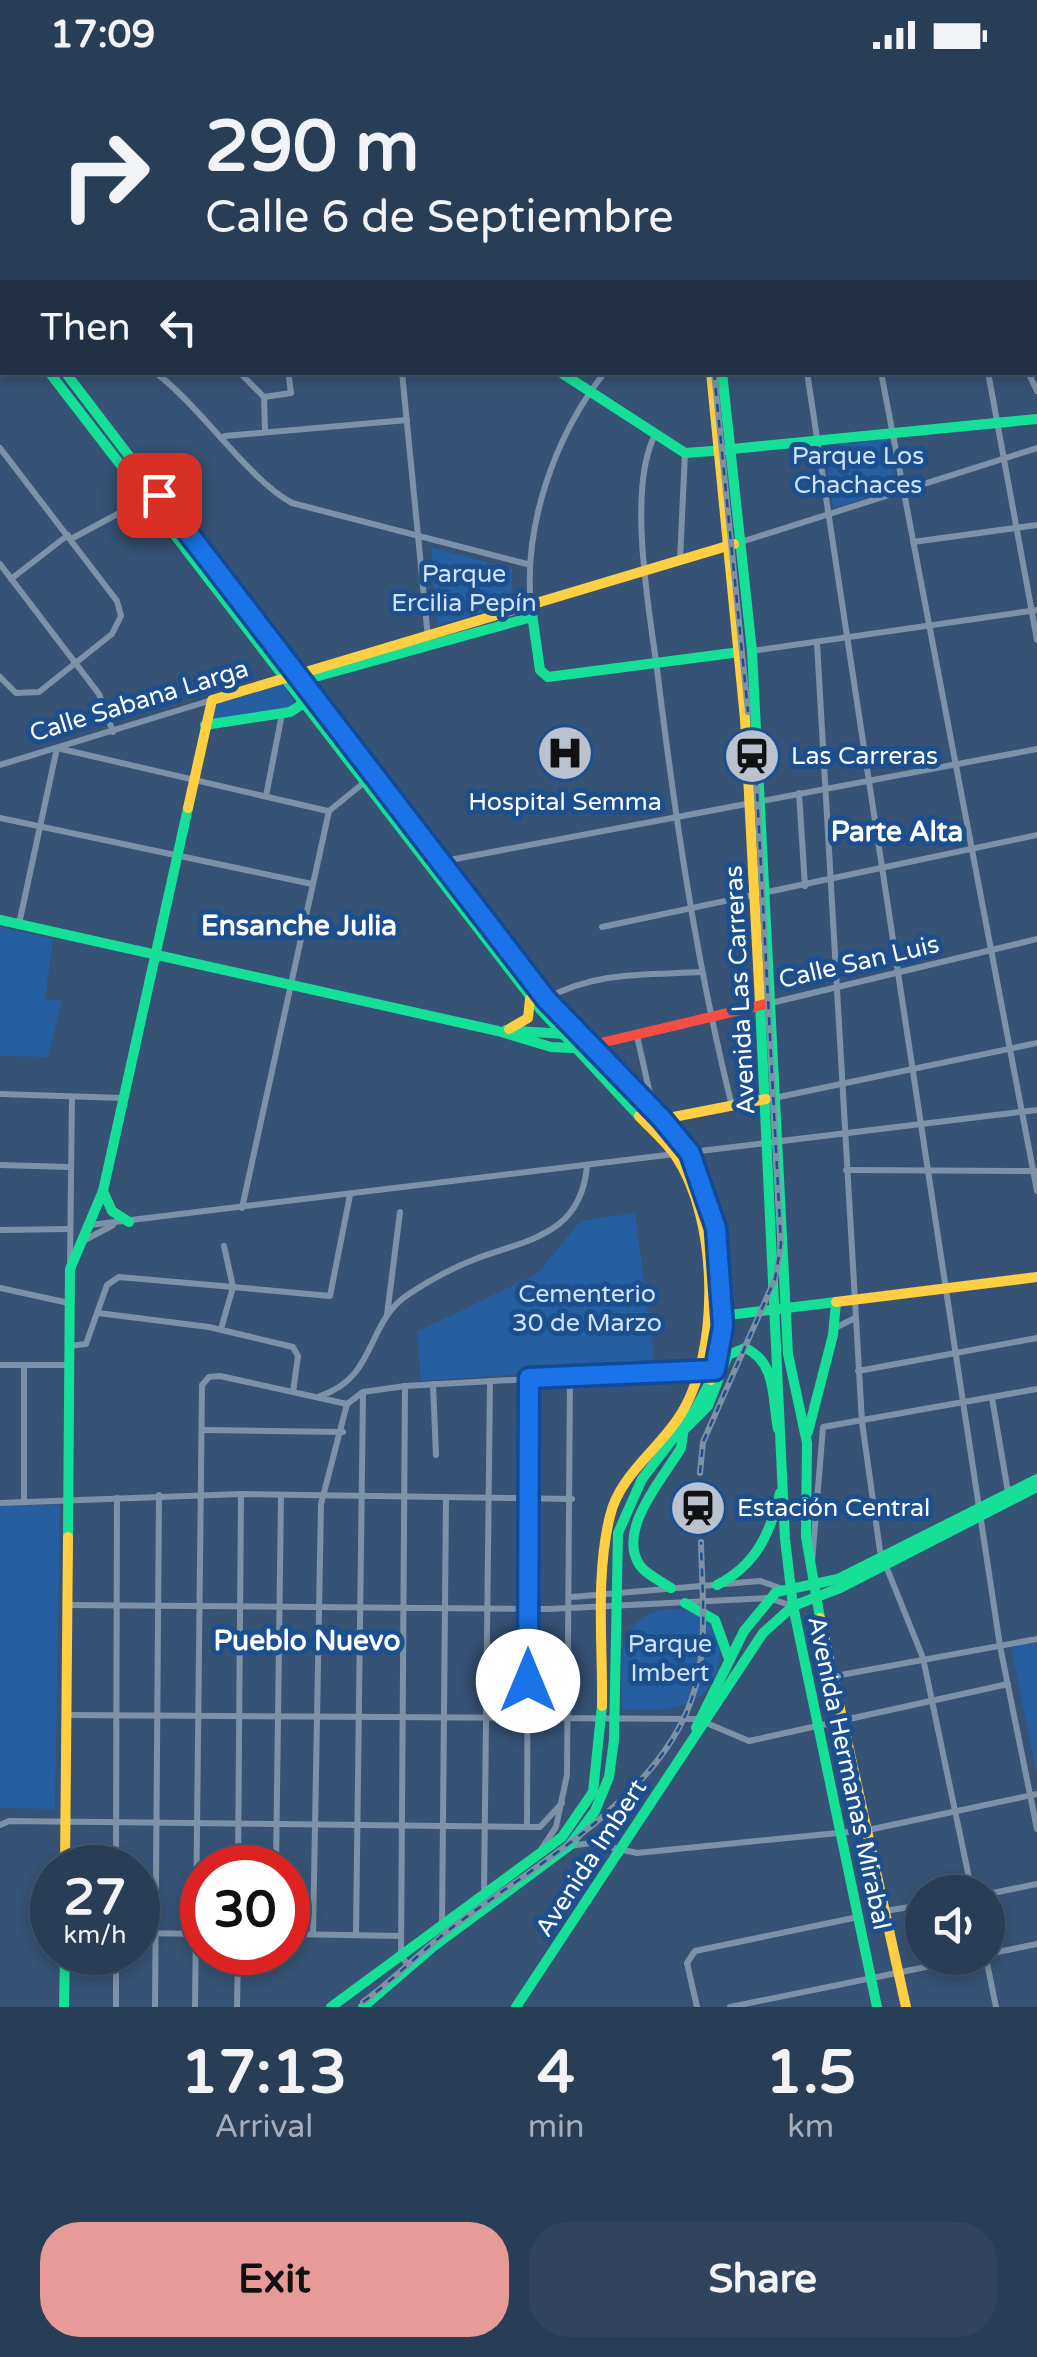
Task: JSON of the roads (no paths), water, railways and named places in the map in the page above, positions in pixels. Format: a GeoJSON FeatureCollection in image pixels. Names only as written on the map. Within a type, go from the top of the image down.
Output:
{"type":"FeatureCollection","features":[{"type":"Feature","properties":{"kind":"main road"},"geometry":{"type":"LineString","coordinates":[[53,375],[152,494]]}},
{"type":"Feature","properties":{"kind":"main road"},"geometry":{"type":"LineString","coordinates":[[67,375],[152,494],[290,674],[303,699],[546,999],[654,1109],[690,1153],[716,1228],[723,1316],[710,1369],[681,1425],[626,1504],[610,1567],[598,1776],[586,1806],[562,1837],[331,2007]]}},
{"type":"Feature","properties":{"kind":"main road"},"geometry":{"type":"LineString","coordinates":[[564,375],[685,453],[1037,418]]}},
{"type":"Feature","properties":{"kind":"main road","name":"Avenida Las Carreras"},"geometry":{"type":"LineString","coordinates":[[712,375],[726,450]]}},
{"type":"Feature","properties":{"kind":"main road","name":"Avenida Las Carreras"},"geometry":{"type":"LineString","coordinates":[[722,375],[755,803],[774,1143],[786,1587],[794,1606]]}},
{"type":"Feature","properties":{"kind":"main road","name":"Calle Sabana Larga"},"geometry":{"type":"LineString","coordinates":[[212,700],[290,674],[532,611],[644,570],[736,544]]}},
{"type":"Feature","properties":{"kind":"main road"},"geometry":{"type":"LineString","coordinates":[[532,611],[544,675],[746,652]]}},
{"type":"Feature","properties":{"kind":"main road","name":"Calle Sabana Larga"},"geometry":{"type":"LineString","coordinates":[[305,685],[319,676],[429,639]]}},
{"type":"Feature","properties":{"kind":"main road"},"geometry":{"type":"LineString","coordinates":[[290,674],[305,685],[572,1048],[675,1155],[698,1207],[710,1316],[710,1369]]}},
{"type":"Feature","properties":{"kind":"main road"},"geometry":{"type":"LineString","coordinates":[[303,699],[305,685]]}},
{"type":"Feature","properties":{"kind":"main road","name":"Calle Sabana Larga"},"geometry":{"type":"LineString","coordinates":[[205,724],[282,714],[296,709],[303,699]]}},
{"type":"Feature","properties":{"kind":"main road"},"geometry":{"type":"LineString","coordinates":[[64,1845],[70,1269],[103,1191],[212,700]]}},
{"type":"Feature","properties":{"kind":"main road"},"geometry":{"type":"LineString","coordinates":[[0,920],[504,1030],[579,1035]]}},
{"type":"Feature","properties":{"kind":"main road"},"geometry":{"type":"LineString","coordinates":[[504,1030],[526,1021],[531,1012],[525,989]]}},
{"type":"Feature","properties":{"kind":"main road","name":"Calle San Luis"},"geometry":{"type":"LineString","coordinates":[[504,1030],[551,1047],[572,1048],[766,1004]]}},
{"type":"Feature","properties":{"kind":"main road"},"geometry":{"type":"LineString","coordinates":[[608,1066],[610,1045],[616,1041]]}},
{"type":"Feature","properties":{"kind":"main road"},"geometry":{"type":"LineString","coordinates":[[662,1119],[772,1098]]}},
{"type":"Feature","properties":{"kind":"main road","name":"Avenida Las Carreras"},"geometry":{"type":"LineString","coordinates":[[774,1143],[788,1354],[807,1443],[810,1568],[816,1598]]}},
{"type":"Feature","properties":{"kind":"main road"},"geometry":{"type":"LineString","coordinates":[[103,1191],[112,1211],[129,1222]]}},
{"type":"Feature","properties":{"kind":"main road"},"geometry":{"type":"LineString","coordinates":[[710,1316],[1037,1277]]}},
{"type":"Feature","properties":{"kind":"main road"},"geometry":{"type":"LineString","coordinates":[[807,1443],[815,1384],[836,1328],[836,1302]]}},
{"type":"Feature","properties":{"kind":"main road"},"geometry":{"type":"LineString","coordinates":[[671,1588],[639,1565],[634,1531],[699,1422],[728,1355],[740,1348],[752,1349],[765,1359],[784,1452]]}},
{"type":"Feature","properties":{"kind":"main road"},"geometry":{"type":"LineString","coordinates":[[772,1408],[781,1386]]}},
{"type":"Feature","properties":{"kind":"main road"},"geometry":{"type":"LineString","coordinates":[[681,1425],[699,1422]]}},
{"type":"Feature","properties":{"kind":"main road"},"geometry":{"type":"LineString","coordinates":[[681,1425],[681,1448]]}},
{"type":"Feature","properties":{"kind":"main road"},"geometry":{"type":"LineString","coordinates":[[717,1584],[746,1568],[766,1542],[784,1478]]}},
{"type":"Feature","properties":{"kind":"main road"},"geometry":{"type":"LineString","coordinates":[[794,1606],[816,1598],[1037,1479]]}},
{"type":"Feature","properties":{"kind":"main road"},"geometry":{"type":"LineString","coordinates":[[1007,1495],[1037,1487]]}},
{"type":"Feature","properties":{"kind":"main road"},"geometry":{"type":"LineString","coordinates":[[786,1587],[838,1579],[882,1561]]}},
{"type":"Feature","properties":{"kind":"main road","name":"Avenida Imbert"},"geometry":{"type":"LineString","coordinates":[[699,1722],[729,1660],[768,1598],[786,1587]]}},
{"type":"Feature","properties":{"kind":"main road","name":"Avenida Hermanas Mirabal"},"geometry":{"type":"LineString","coordinates":[[816,1598],[906,2007]]}},
{"type":"Feature","properties":{"kind":"main road"},"geometry":{"type":"LineString","coordinates":[[685,1603],[715,1620],[729,1660]]}},
{"type":"Feature","properties":{"kind":"main road","name":"Avenida Imbert"},"geometry":{"type":"LineString","coordinates":[[516,2007],[755,1640],[794,1606]]}},
{"type":"Feature","properties":{"kind":"main road","name":"Avenida Hermanas Mirabal"},"geometry":{"type":"LineString","coordinates":[[794,1606],[878,2007]]}},
{"type":"Feature","properties":{"kind":"main road"},"geometry":{"type":"LineString","coordinates":[[362,2007],[568,1846],[604,1794],[614,1740],[615,1691],[609,1630]]}},
{"type":"Feature","properties":{"kind":"main road"},"geometry":{"type":"LineString","coordinates":[[64,2007],[65,1975]]}},
{"type":"Feature","properties":{"kind":"street"},"geometry":{"type":"LineString","coordinates":[[158,375],[286,499],[527,564]]}},
{"type":"Feature","properties":{"kind":"street"},"geometry":{"type":"LineString","coordinates":[[242,375],[264,397],[265,431]]}},
{"type":"Feature","properties":{"kind":"street"},"geometry":{"type":"LineString","coordinates":[[402,375],[429,639]]}},
{"type":"Feature","properties":{"kind":"street"},"geometry":{"type":"LineString","coordinates":[[532,611],[527,564],[564,432],[603,375]]}},
{"type":"Feature","properties":{"kind":"street"},"geometry":{"type":"LineString","coordinates":[[807,375],[1000,1646],[1034,1795],[1037,1830]]}},
{"type":"Feature","properties":{"kind":"street"},"geometry":{"type":"LineString","coordinates":[[881,375],[1037,1191]]}},
{"type":"Feature","properties":{"kind":"street"},"geometry":{"type":"LineString","coordinates":[[989,375],[1037,640]]}},
{"type":"Feature","properties":{"kind":"street"},"geometry":{"type":"LineString","coordinates":[[264,397],[291,393],[288,378]]}},
{"type":"Feature","properties":{"kind":"street"},"geometry":{"type":"LineString","coordinates":[[224,436],[406,420]]}},
{"type":"Feature","properties":{"kind":"street"},"geometry":{"type":"LineString","coordinates":[[655,435],[645,454],[644,570],[702,972],[732,1106]]}},
{"type":"Feature","properties":{"kind":"street"},"geometry":{"type":"LineString","coordinates":[[0,448],[120,606],[119,624],[112,634],[33,695],[16,693],[3,680]]}},
{"type":"Feature","properties":{"kind":"street","name":"Calle Sabana Larga"},"geometry":{"type":"LineString","coordinates":[[736,544],[1037,448]]}},
{"type":"Feature","properties":{"kind":"street"},"geometry":{"type":"LineString","coordinates":[[680,560],[685,453]]}},
{"type":"Feature","properties":{"kind":"street"},"geometry":{"type":"LineString","coordinates":[[11,578],[69,537],[152,494]]}},
{"type":"Feature","properties":{"kind":"street"},"geometry":{"type":"LineString","coordinates":[[913,542],[1037,525]]}},
{"type":"Feature","properties":{"kind":"street"},"geometry":{"type":"LineString","coordinates":[[0,564],[99,694],[113,732]]}},
{"type":"Feature","properties":{"kind":"street"},"geometry":{"type":"LineString","coordinates":[[746,652],[1034,611]]}},
{"type":"Feature","properties":{"kind":"street"},"geometry":{"type":"LineString","coordinates":[[817,642],[862,1422],[882,1561],[923,1658],[968,1875]]}},
{"type":"Feature","properties":{"kind":"street","name":"Calle Sabana Larga"},"geometry":{"type":"LineString","coordinates":[[0,765],[212,700]]}},
{"type":"Feature","properties":{"kind":"street"},"geometry":{"type":"LineString","coordinates":[[266,796],[282,714]]}},
{"type":"Feature","properties":{"kind":"street"},"geometry":{"type":"LineString","coordinates":[[19,924],[56,748],[328,811]]}},
{"type":"Feature","properties":{"kind":"street"},"geometry":{"type":"LineString","coordinates":[[436,862],[1037,749]]}},
{"type":"Feature","properties":{"kind":"street"},"geometry":{"type":"LineString","coordinates":[[242,1208],[328,811],[368,780]]}},
{"type":"Feature","properties":{"kind":"street"},"geometry":{"type":"LineString","coordinates":[[799,794],[805,886]]}},
{"type":"Feature","properties":{"kind":"street"},"geometry":{"type":"LineString","coordinates":[[0,818],[312,884]]}},
{"type":"Feature","properties":{"kind":"street"},"geometry":{"type":"LineString","coordinates":[[602,927],[1037,834]]}},
{"type":"Feature","properties":{"kind":"street","name":"Calle San Luis"},"geometry":{"type":"LineString","coordinates":[[766,1004],[1037,939]]}},
{"type":"Feature","properties":{"kind":"street"},"geometry":{"type":"LineString","coordinates":[[546,999],[573,983],[598,978],[702,972]]}},
{"type":"Feature","properties":{"kind":"street"},"geometry":{"type":"LineString","coordinates":[[637,1036],[654,1109]]}},
{"type":"Feature","properties":{"kind":"street"},"geometry":{"type":"LineString","coordinates":[[772,1098],[1037,1043]]}},
{"type":"Feature","properties":{"kind":"street"},"geometry":{"type":"LineString","coordinates":[[0,1094],[123,1098]]}},
{"type":"Feature","properties":{"kind":"street"},"geometry":{"type":"LineString","coordinates":[[70,1269],[68,1166],[72,1097]]}},
{"type":"Feature","properties":{"kind":"street"},"geometry":{"type":"LineString","coordinates":[[90,1225],[1037,1110]]}},
{"type":"Feature","properties":{"kind":"street"},"geometry":{"type":"LineString","coordinates":[[0,1164],[68,1166]]}},
{"type":"Feature","properties":{"kind":"street"},"geometry":{"type":"LineString","coordinates":[[319,1396],[342,1387],[357,1374],[386,1317],[406,1296],[440,1275],[546,1234],[569,1214],[586,1166]]}},
{"type":"Feature","properties":{"kind":"street"},"geometry":{"type":"LineString","coordinates":[[846,1170],[1035,1172]]}},
{"type":"Feature","properties":{"kind":"street"},"geometry":{"type":"LineString","coordinates":[[69,1346],[86,1344],[108,1282],[119,1277],[330,1296],[350,1195]]}},
{"type":"Feature","properties":{"kind":"street"},"geometry":{"type":"LineString","coordinates":[[386,1317],[400,1212]]}},
{"type":"Feature","properties":{"kind":"street"},"geometry":{"type":"LineString","coordinates":[[78,1247],[101,1229],[129,1222]]}},
{"type":"Feature","properties":{"kind":"street"},"geometry":{"type":"LineString","coordinates":[[0,1230],[69,1229]]}},
{"type":"Feature","properties":{"kind":"street"},"geometry":{"type":"LineString","coordinates":[[221,1329],[233,1288],[224,1246]]}},
{"type":"Feature","properties":{"kind":"street"},"geometry":{"type":"LineString","coordinates":[[0,1288],[69,1302]]}},
{"type":"Feature","properties":{"kind":"street"},"geometry":{"type":"LineString","coordinates":[[98,1313],[221,1329],[294,1347],[298,1356],[293,1392]]}},
{"type":"Feature","properties":{"kind":"street"},"geometry":{"type":"LineString","coordinates":[[836,1328],[855,1318]]}},
{"type":"Feature","properties":{"kind":"street"},"geometry":{"type":"LineString","coordinates":[[858,1371],[1037,1338]]}},
{"type":"Feature","properties":{"kind":"street"},"geometry":{"type":"LineString","coordinates":[[0,1365],[68,1365]]}},
{"type":"Feature","properties":{"kind":"street"},"geometry":{"type":"LineString","coordinates":[[24,1365],[24,1501]]}},
{"type":"Feature","properties":{"kind":"street"},"geometry":{"type":"LineString","coordinates":[[346,1404],[364,1392],[405,1386],[710,1369]]}},
{"type":"Feature","properties":{"kind":"street"},"geometry":{"type":"LineString","coordinates":[[198,1845],[202,1385],[217,1376],[346,1404]]}},
{"type":"Feature","properties":{"kind":"street"},"geometry":{"type":"LineString","coordinates":[[538,1853],[554,1830],[562,1803],[569,1718],[570,1376]]}},
{"type":"Feature","properties":{"kind":"street"},"geometry":{"type":"LineString","coordinates":[[527,1827],[529,1378]]}},
{"type":"Feature","properties":{"kind":"street"},"geometry":{"type":"LineString","coordinates":[[484,1893],[490,1382]]}},
{"type":"Feature","properties":{"kind":"street"},"geometry":{"type":"LineString","coordinates":[[433,1384],[436,1454]]}},
{"type":"Feature","properties":{"kind":"street"},"geometry":{"type":"LineString","coordinates":[[405,1386],[401,1954],[410,1967]]}},
{"type":"Feature","properties":{"kind":"street"},"geometry":{"type":"LineString","coordinates":[[809,1418],[823,1427],[1037,1389]]}},
{"type":"Feature","properties":{"kind":"street"},"geometry":{"type":"LineString","coordinates":[[356,1934],[364,1392]]}},
{"type":"Feature","properties":{"kind":"street"},"geometry":{"type":"LineString","coordinates":[[992,1398],[1007,1495]]}},
{"type":"Feature","properties":{"kind":"street"},"geometry":{"type":"LineString","coordinates":[[314,1934],[322,1496],[343,1432],[346,1404]]}},
{"type":"Feature","properties":{"kind":"street"},"geometry":{"type":"LineString","coordinates":[[810,1568],[823,1427]]}},
{"type":"Feature","properties":{"kind":"street"},"geometry":{"type":"LineString","coordinates":[[202,1430],[343,1432]]}},
{"type":"Feature","properties":{"kind":"street"},"geometry":{"type":"LineString","coordinates":[[0,1502],[200,1494],[572,1499]]}},
{"type":"Feature","properties":{"kind":"street"},"geometry":{"type":"LineString","coordinates":[[238,1845],[241,1494]]}},
{"type":"Feature","properties":{"kind":"street"},"geometry":{"type":"LineString","coordinates":[[154,1845],[159,1495]]}},
{"type":"Feature","properties":{"kind":"street"},"geometry":{"type":"LineString","coordinates":[[277,1845],[281,1495]]}},
{"type":"Feature","properties":{"kind":"street"},"geometry":{"type":"LineString","coordinates":[[116,1845],[117,1498]]}},
{"type":"Feature","properties":{"kind":"street"},"geometry":{"type":"LineString","coordinates":[[442,1925],[446,1499]]}},
{"type":"Feature","properties":{"kind":"street"},"geometry":{"type":"LineString","coordinates":[[572,1597],[717,1584],[760,1582],[786,1587]]}},
{"type":"Feature","properties":{"kind":"street"},"geometry":{"type":"LineString","coordinates":[[67,1604],[528,1609],[768,1598],[794,1606]]}},
{"type":"Feature","properties":{"kind":"street"},"geometry":{"type":"LineString","coordinates":[[835,1676],[1037,1640]]}},
{"type":"Feature","properties":{"kind":"street"},"geometry":{"type":"LineString","coordinates":[[66,1715],[527,1717],[699,1722],[748,1741],[1008,1684]]}},
{"type":"Feature","properties":{"kind":"street"},"geometry":{"type":"LineString","coordinates":[[568,1846],[591,1843],[620,1851],[868,1830],[1034,1795]]}},
{"type":"Feature","properties":{"kind":"street"},"geometry":{"type":"LineString","coordinates":[[1,1824],[527,1827],[544,1826],[562,1803]]}},
{"type":"Feature","properties":{"kind":"street"},"geometry":{"type":"LineString","coordinates":[[1005,1891],[1037,1884]]}},
{"type":"Feature","properties":{"kind":"street"},"geometry":{"type":"LineString","coordinates":[[885,1912],[905,1908]]}},
{"type":"Feature","properties":{"kind":"street"},"geometry":{"type":"LineString","coordinates":[[697,2007],[688,1963],[696,1952],[858,1917]]}},
{"type":"Feature","properties":{"kind":"street"},"geometry":{"type":"LineString","coordinates":[[310,1934],[402,1936]]}},
{"type":"Feature","properties":{"kind":"street"},"geometry":{"type":"LineString","coordinates":[[1005,1952],[1037,1944]]}},
{"type":"Feature","properties":{"kind":"street"},"geometry":{"type":"LineString","coordinates":[[730,2007],[905,1971]]}},
{"type":"Feature","properties":{"kind":"street"},"geometry":{"type":"LineString","coordinates":[[116,1975],[116,2007]]}},
{"type":"Feature","properties":{"kind":"street"},"geometry":{"type":"LineString","coordinates":[[155,1975],[155,2007]]}},
{"type":"Feature","properties":{"kind":"street"},"geometry":{"type":"LineString","coordinates":[[195,2007],[197,1975]]}},
{"type":"Feature","properties":{"kind":"street"},"geometry":{"type":"LineString","coordinates":[[237,2007],[238,1975]]}},
{"type":"Feature","properties":{"kind":"street"},"geometry":{"type":"LineString","coordinates":[[990,1975],[996,2007]]}},
{"type":"Feature","properties":{"kind":"railway"},"geometry":{"type":"LineString","coordinates":[[714,375],[748,712]]}},
{"type":"Feature","properties":{"kind":"railway"},"geometry":{"type":"LineString","coordinates":[[700,1473],[703,1442],[775,1279],[781,1244],[756,773]]}},
{"type":"Feature","properties":{"kind":"railway"},"geometry":{"type":"LineString","coordinates":[[363,2002],[445,1933],[591,1826],[651,1768],[674,1736],[697,1682],[703,1622],[701,1542]]}},
{"type":"Feature","properties":{"kind":"place","name":"Hospital Semma"},"geometry":{"type":"Point","coordinates":[565,753]}},
{"type":"Feature","properties":{"kind":"place","name":"Las Carreras"},"geometry":{"type":"Point","coordinates":[752,756]}},
{"type":"Feature","properties":{"kind":"place","name":"Estación Central"},"geometry":{"type":"Point","coordinates":[698,1508]}},
{"type":"Feature","properties":{"kind":"district","name":"Parte Alta"},"geometry":{"type":"Point","coordinates":[897,832]}},
{"type":"Feature","properties":{"kind":"district","name":"Ensanche Julia"},"geometry":{"type":"Point","coordinates":[299,926]}},
{"type":"Feature","properties":{"kind":"district","name":"Pueblo Nuevo"},"geometry":{"type":"Point","coordinates":[307,1641]}},
{"type":"Feature","properties":{"kind":"park label","name":"Parque Los Chachaces"},"geometry":{"type":"Point","coordinates":[858,470]}},
{"type":"Feature","properties":{"kind":"park label","name":"Parque Ercilia Pepín"},"geometry":{"type":"Point","coordinates":[464,588]}},
{"type":"Feature","properties":{"kind":"park label","name":"Cementerio 30 de Marzo"},"geometry":{"type":"Point","coordinates":[587,1308]}},
{"type":"Feature","properties":{"kind":"park label","name":"Parque Imbert"},"geometry":{"type":"Point","coordinates":[670,1658]}}]}
